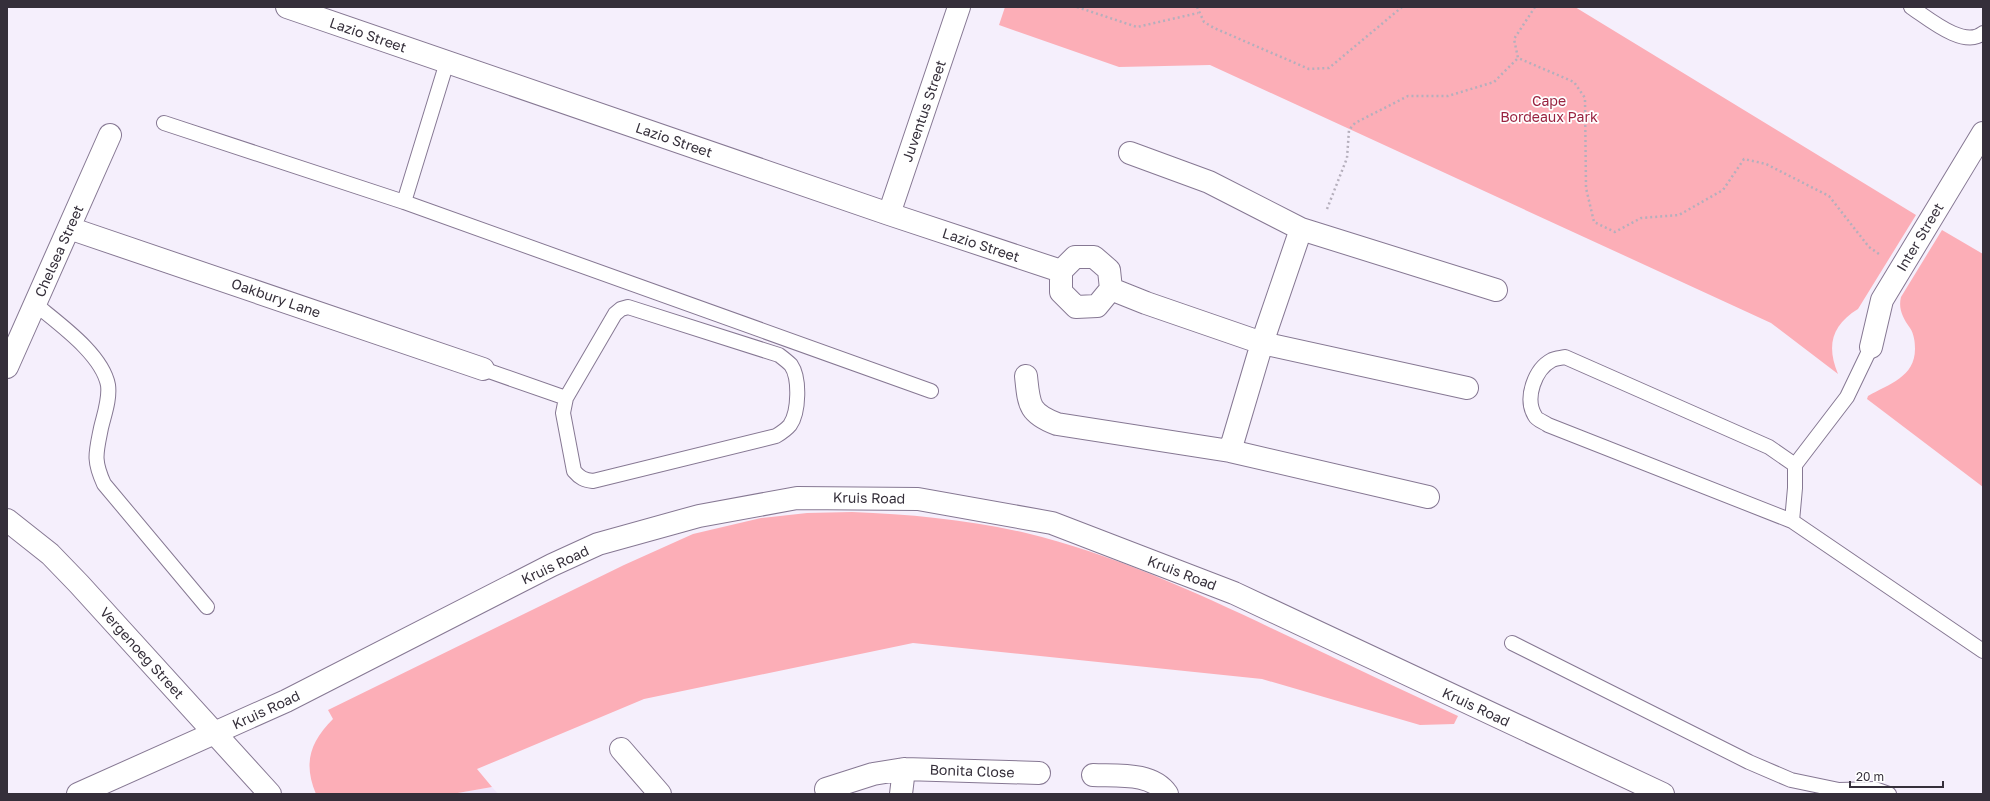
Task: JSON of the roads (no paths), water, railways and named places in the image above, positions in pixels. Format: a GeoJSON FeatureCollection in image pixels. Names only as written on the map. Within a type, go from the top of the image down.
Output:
{"type":"FeatureCollection","features":[{"type":"Feature","properties":{"kind":"street","name":"Lazio Street"},"geometry":{"type":"LineString","coordinates":[[287,7],[889,214],[1061,271]]}},
{"type":"Feature","properties":{"kind":"street","name":"Juventus Street"},"geometry":{"type":"LineString","coordinates":[[889,214],[959,7]]}},
{"type":"Feature","properties":{"kind":"street","name":"Inter Street"},"geometry":{"type":"LineString","coordinates":[[1871,347],[1882,300],[1983,133]]}},
{"type":"Feature","properties":{"kind":"street","name":"Chelsea Street"},"geometry":{"type":"LineString","coordinates":[[7,367],[110,135]]}},
{"type":"Feature","properties":{"kind":"street"},"geometry":{"type":"LineString","coordinates":[[1130,153],[1209,182],[1301,229],[1496,290]]}},
{"type":"Feature","properties":{"kind":"street","name":"Oakbury Lane"},"geometry":{"type":"LineString","coordinates":[[69,228],[483,369]]}},
{"type":"Feature","properties":{"kind":"street"},"geometry":{"type":"LineString","coordinates":[[1230,450],[1262,343],[1301,229]]}},
{"type":"Feature","properties":{"kind":"street"},"geometry":{"type":"LineString","coordinates":[[1094,257],[1109,270],[1111,289],[1097,306],[1076,307],[1061,292],[1061,271],[1075,258],[1094,257]]}},
{"type":"Feature","properties":{"kind":"street"},"geometry":{"type":"LineString","coordinates":[[1111,289],[1146,303],[1262,343],[1467,388]]}},
{"type":"Feature","properties":{"kind":"street"},"geometry":{"type":"LineString","coordinates":[[1026,376],[1030,406],[1037,414],[1046,420],[1057,424],[1230,450],[1428,496]]}},
{"type":"Feature","properties":{"kind":"street","name":"Kruis Road"},"geometry":{"type":"LineString","coordinates":[[78,794],[286,701],[552,565],[598,544],[699,516],[797,498],[918,499],[1052,523],[1234,593],[1663,794]]}},
{"type":"Feature","properties":{"kind":"street","name":"Vergenoeg Street"},"geometry":{"type":"LineString","coordinates":[[7,520],[55,559],[216,733],[270,794]]}},
{"type":"Feature","properties":{"kind":"street"},"geometry":{"type":"LineString","coordinates":[[621,748],[660,794]]}},
{"type":"Feature","properties":{"kind":"street"},"geometry":{"type":"LineString","coordinates":[[901,794],[904,769]]}},
{"type":"Feature","properties":{"kind":"street","name":"Bonita Close"},"geometry":{"type":"LineString","coordinates":[[826,790],[873,774],[904,769],[1039,773]]}},
{"type":"Feature","properties":{"kind":"street"},"geometry":{"type":"LineString","coordinates":[[1093,774],[1148,779],[1162,787],[1167,794]]}},
{"type":"Feature","properties":{"kind":"lane"},"geometry":{"type":"LineString","coordinates":[[1911,7],[1949,32],[1965,38],[1979,36],[1983,33]]}},
{"type":"Feature","properties":{"kind":"lane"},"geometry":{"type":"LineString","coordinates":[[404,202],[446,62]]}},
{"type":"Feature","properties":{"kind":"lane"},"geometry":{"type":"LineString","coordinates":[[164,123],[404,202],[931,391]]}},
{"type":"Feature","properties":{"kind":"lane"},"geometry":{"type":"LineString","coordinates":[[35,304],[87,348],[105,377],[108,396],[96,456],[97,469],[104,484],[207,606]]}},
{"type":"Feature","properties":{"kind":"lane"},"geometry":{"type":"LineString","coordinates":[[628,307],[779,355],[791,366],[798,382],[794,414],[791,424],[785,431],[776,436],[594,481],[585,480],[574,471],[563,413],[566,398],[616,314],[621,309],[628,307]]}},
{"type":"Feature","properties":{"kind":"lane"},"geometry":{"type":"LineString","coordinates":[[1792,521],[1795,488],[1795,465],[1847,397],[1871,347]]}},
{"type":"Feature","properties":{"kind":"lane"},"geometry":{"type":"LineString","coordinates":[[1795,465],[1768,447],[1565,357],[1553,359],[1545,365],[1536,379],[1531,393],[1530,405],[1536,417],[1548,425],[1792,521],[1983,651]]}},
{"type":"Feature","properties":{"kind":"lane"},"geometry":{"type":"LineString","coordinates":[[483,369],[566,398]]}},
{"type":"Feature","properties":{"kind":"lane"},"geometry":{"type":"LineString","coordinates":[[1512,643],[1750,762],[1791,780],[1839,790],[1875,790],[1889,794]]}},
{"type":"Feature","properties":{"kind":"park label","name":"Cape Bordeaux Park"},"geometry":{"type":"Point","coordinates":[1549,110]}}]}
